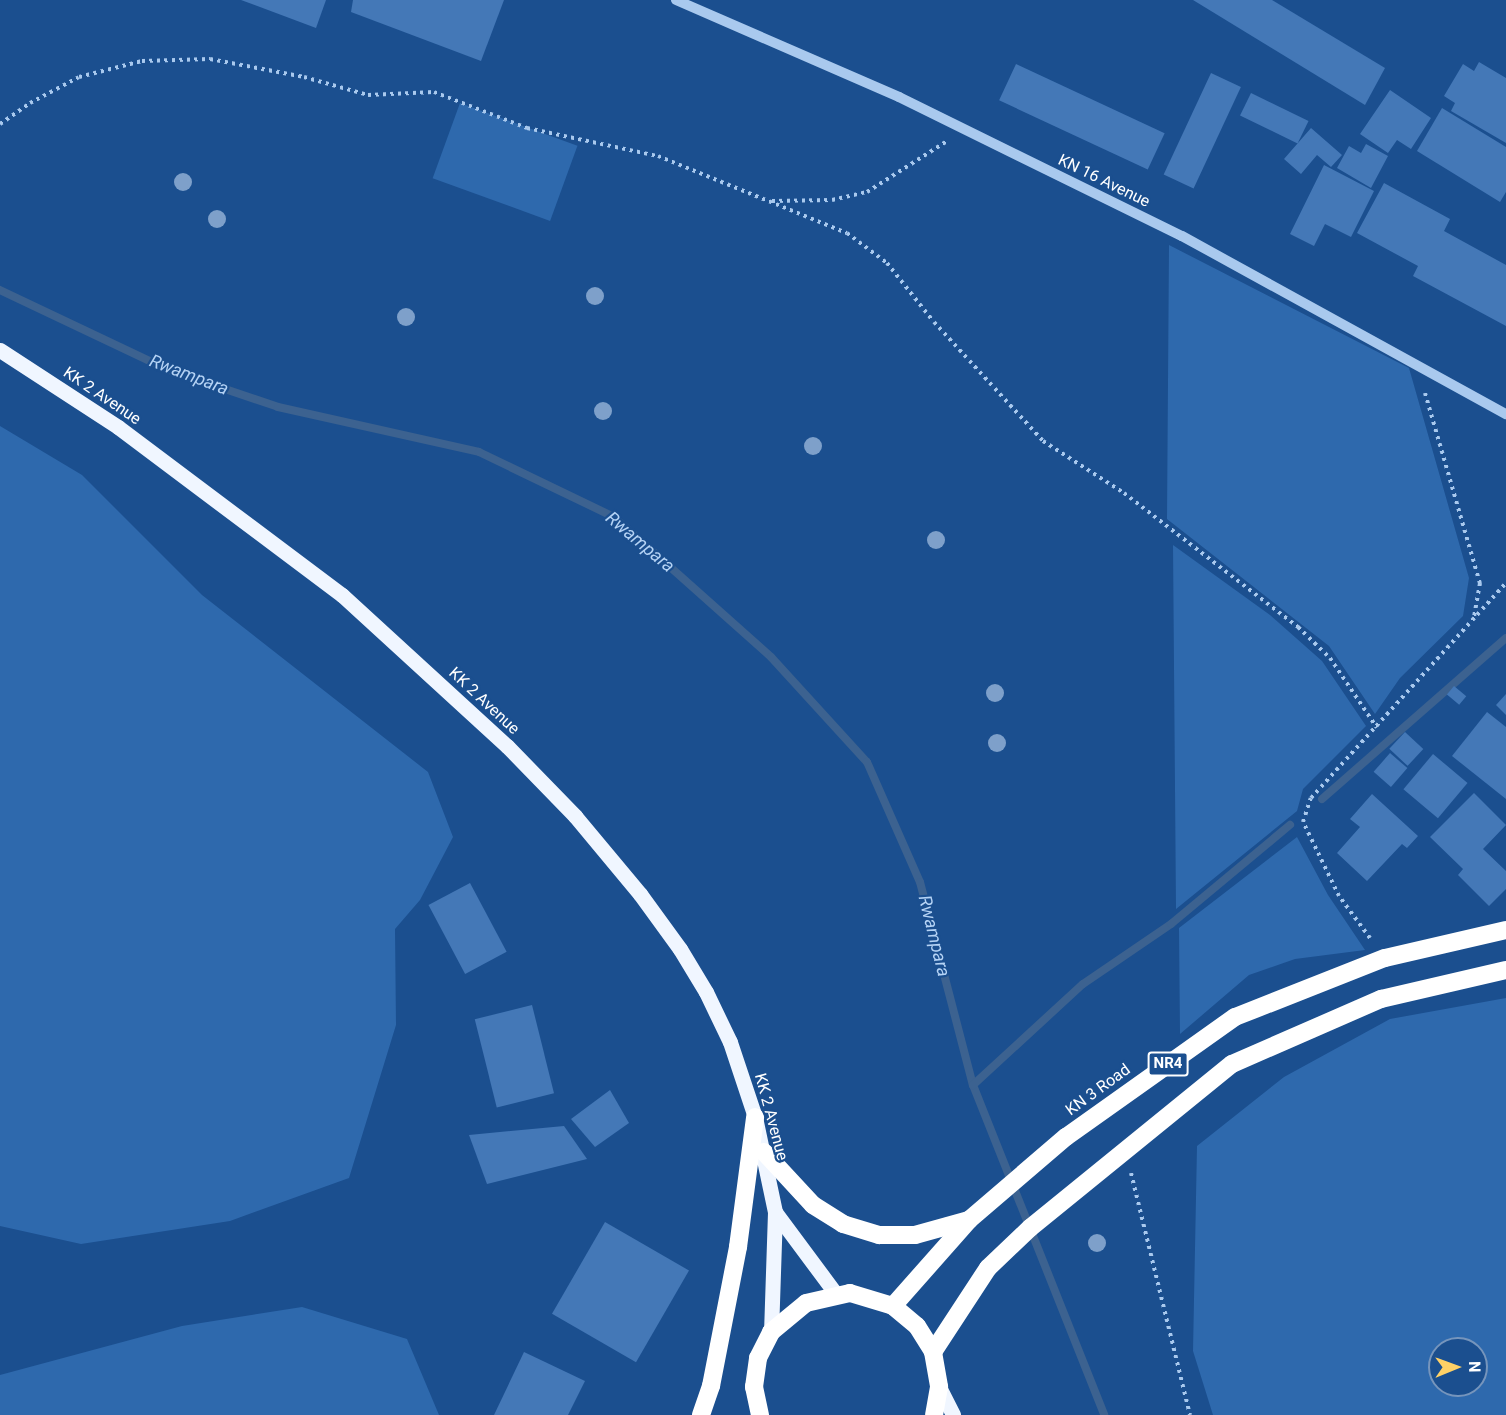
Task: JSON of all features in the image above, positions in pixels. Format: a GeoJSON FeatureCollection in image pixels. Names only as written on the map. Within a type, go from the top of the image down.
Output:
{"type":"FeatureCollection","features":[{"type":"Feature","properties":{"kind":"highway","name":"KN 3 Road"},"geometry":{"type":"LineString","coordinates":[[893,1306],[969,1220],[1066,1137],[1235,1017],[1385,958],[1506,930]]}},
{"type":"Feature","properties":{"kind":"highway","name":"NR4"},"geometry":{"type":"LineString","coordinates":[[933,1352],[988,1268],[1125,1149],[1232,1064],[1381,999],[1506,970]]}},
{"type":"Feature","properties":{"kind":"highway"},"geometry":{"type":"LineString","coordinates":[[701,1415],[711,1386],[738,1247],[755,1117]]}},
{"type":"Feature","properties":{"kind":"highway"},"geometry":{"type":"LineString","coordinates":[[764,1152],[813,1205],[843,1224],[879,1235],[915,1235],[969,1220]]}},
{"type":"Feature","properties":{"kind":"highway"},"geometry":{"type":"LineString","coordinates":[[758,1413],[754,1388],[758,1358],[771,1332],[786,1315],[806,1303],[836,1294],[872,1297],[893,1306],[917,1326],[933,1352],[939,1387],[934,1415]]}},
{"type":"Feature","properties":{"kind":"main road","name":"KK 2 Avenue"},"geometry":{"type":"LineString","coordinates":[[0,350],[118,427],[342,596],[507,746],[575,816],[680,949],[730,1042],[764,1152],[775,1212],[771,1332]]}},
{"type":"Feature","properties":{"kind":"main road","name":"KK 2 Avenue"},"geometry":{"type":"LineString","coordinates":[[775,1212],[836,1294]]}},
{"type":"Feature","properties":{"kind":"main road"},"geometry":{"type":"LineString","coordinates":[[939,1387],[953,1415]]}},
{"type":"Feature","properties":{"kind":"street","name":"KN 16 Avenue"},"geometry":{"type":"LineString","coordinates":[[676,0],[899,97],[1182,236],[1506,414]]}},
{"type":"Feature","properties":{"kind":"path"},"geometry":{"type":"LineString","coordinates":[[0,124],[30,103],[79,77],[142,61],[210,59],[304,77],[368,95],[434,92],[527,128],[658,156],[847,233],[887,263],[934,322],[1043,441],[1124,493],[1298,627],[1330,658],[1377,729]]}},
{"type":"Feature","properties":{"kind":"path"},"geometry":{"type":"LineString","coordinates":[[770,201],[832,200],[867,192],[966,130]]}},
{"type":"Feature","properties":{"kind":"path"},"geometry":{"type":"LineString","coordinates":[[1419,366],[1480,583],[1474,617]]}},
{"type":"Feature","properties":{"kind":"path"},"geometry":{"type":"LineString","coordinates":[[1385,958],[1339,896],[1303,822],[1311,798],[1377,729],[1401,695],[1506,583]]}},
{"type":"Feature","properties":{"kind":"path"},"geometry":{"type":"LineString","coordinates":[[1125,1149],[1190,1415]]}},
{"type":"Feature","properties":{"kind":"shaded area"},"geometry":{"type":"Polygon","coordinates":[[[460,103],[577,146],[550,221],[433,178],[460,103]]]}},
{"type":"Feature","properties":{"kind":"shaded area"},"geometry":{"type":"Polygon","coordinates":[[[1169,245],[1409,368],[1469,578],[1463,616],[1400,678],[1375,714],[1329,646],[1167,519],[1169,245]]]}},
{"type":"Feature","properties":{"kind":"shaded area"},"geometry":{"type":"Polygon","coordinates":[[[0,426],[82,475],[202,595],[428,772],[453,837],[420,900],[395,929],[396,1025],[349,1178],[230,1221],[81,1244],[0,1226],[0,426]]]}},
{"type":"Feature","properties":{"kind":"shaded area"},"geometry":{"type":"Polygon","coordinates":[[[1173,545],[1270,615],[1322,661],[1366,726],[1303,789],[1297,811],[1176,909],[1173,545]]]}},
{"type":"Feature","properties":{"kind":"shaded area"},"geometry":{"type":"Polygon","coordinates":[[[1297,837],[1328,895],[1365,950],[1295,959],[1249,975],[1180,1034],[1179,928],[1297,837]]]}},
{"type":"Feature","properties":{"kind":"shaded area"},"geometry":{"type":"Polygon","coordinates":[[[1506,998],[1506,1415],[1213,1415],[1193,1351],[1197,1146],[1284,1077],[1390,1019],[1506,998]]]}},
{"type":"Feature","properties":{"kind":"shaded area"},"geometry":{"type":"Polygon","coordinates":[[[302,1307],[407,1339],[439,1415],[0,1415],[0,1375],[182,1326],[302,1307]]]}},
{"type":"Feature","properties":{"kind":"building"},"geometry":{"type":"Polygon","coordinates":[[[241,0],[326,0],[316,28],[241,0]]]}},
{"type":"Feature","properties":{"kind":"building"},"geometry":{"type":"Polygon","coordinates":[[[353,0],[504,0],[481,61],[351,12],[353,0]]]}},
{"type":"Feature","properties":{"kind":"building"},"geometry":{"type":"Polygon","coordinates":[[[1193,0],[1272,0],[1385,68],[1365,105],[1193,0]]]}},
{"type":"Feature","properties":{"kind":"building"},"geometry":{"type":"Polygon","coordinates":[[[1479,62],[1506,78],[1506,143],[1451,111],[1455,103],[1444,96],[1463,64],[1474,71],[1479,62]]]}},
{"type":"Feature","properties":{"kind":"building"},"geometry":{"type":"Polygon","coordinates":[[[1016,64],[1165,133],[1148,170],[999,100],[1016,64]]]}},
{"type":"Feature","properties":{"kind":"building"},"geometry":{"type":"Polygon","coordinates":[[[1211,73],[1241,87],[1194,188],[1164,175],[1211,73]]]}},
{"type":"Feature","properties":{"kind":"building"},"geometry":{"type":"Polygon","coordinates":[[[1390,90],[1431,118],[1411,149],[1397,140],[1388,153],[1360,134],[1390,90]]]}},
{"type":"Feature","properties":{"kind":"building"},"geometry":{"type":"Polygon","coordinates":[[[1251,93],[1309,121],[1298,144],[1240,115],[1251,93]]]}},
{"type":"Feature","properties":{"kind":"building"},"geometry":{"type":"Polygon","coordinates":[[[1442,108],[1506,147],[1506,192],[1500,202],[1417,151],[1442,108]]]}},
{"type":"Feature","properties":{"kind":"building"},"geometry":{"type":"Polygon","coordinates":[[[1311,128],[1342,155],[1331,167],[1317,155],[1301,174],[1284,159],[1311,128]]]}},
{"type":"Feature","properties":{"kind":"building"},"geometry":{"type":"Polygon","coordinates":[[[1366,144],[1388,156],[1371,188],[1337,168],[1349,146],[1361,153],[1366,144]]]}},
{"type":"Feature","properties":{"kind":"building"},"geometry":{"type":"Polygon","coordinates":[[[1324,165],[1374,191],[1351,237],[1325,224],[1314,246],[1290,234],[1324,165]]]}},
{"type":"Feature","properties":{"kind":"building"},"geometry":{"type":"Polygon","coordinates":[[[1384,183],[1450,219],[1444,231],[1506,265],[1506,326],[1413,276],[1418,266],[1357,233],[1384,183]]]}},
{"type":"Feature","properties":{"kind":"building"},"geometry":{"type":"Polygon","coordinates":[[[1454,686],[1466,696],[1459,705],[1447,694],[1454,686]]]}},
{"type":"Feature","properties":{"kind":"building"},"geometry":{"type":"Polygon","coordinates":[[[1506,694],[1506,715],[1496,705],[1506,694]]]}},
{"type":"Feature","properties":{"kind":"building"},"geometry":{"type":"Polygon","coordinates":[[[1487,712],[1506,727],[1506,799],[1452,756],[1487,712]]]}},
{"type":"Feature","properties":{"kind":"building"},"geometry":{"type":"Polygon","coordinates":[[[1405,732],[1423,749],[1408,766],[1389,749],[1405,732]]]}},
{"type":"Feature","properties":{"kind":"building"},"geometry":{"type":"Polygon","coordinates":[[[1390,753],[1407,768],[1391,787],[1374,772],[1390,753]]]}},
{"type":"Feature","properties":{"kind":"building"},"geometry":{"type":"Polygon","coordinates":[[[1433,754],[1467,783],[1438,818],[1403,789],[1433,754]]]}},
{"type":"Feature","properties":{"kind":"building"},"geometry":{"type":"Polygon","coordinates":[[[1474,793],[1506,825],[1483,849],[1506,871],[1506,889],[1489,906],[1458,875],[1463,869],[1430,837],[1474,793]]]}},
{"type":"Feature","properties":{"kind":"building"},"geometry":{"type":"Polygon","coordinates":[[[1372,794],[1418,836],[1407,848],[1402,844],[1367,881],[1337,853],[1360,827],[1350,819],[1372,794]]]}},
{"type":"Feature","properties":{"kind":"building"},"geometry":{"type":"Polygon","coordinates":[[[470,883],[507,952],[465,974],[429,905],[470,883]]]}},
{"type":"Feature","properties":{"kind":"building"},"geometry":{"type":"Polygon","coordinates":[[[532,1005],[554,1093],[497,1108],[475,1019],[532,1005]]]}},
{"type":"Feature","properties":{"kind":"building"},"geometry":{"type":"Polygon","coordinates":[[[610,1090],[629,1123],[595,1147],[571,1119],[610,1090]]]}},
{"type":"Feature","properties":{"kind":"building"},"geometry":{"type":"Polygon","coordinates":[[[564,1126],[587,1159],[487,1184],[469,1135],[564,1126]]]}},
{"type":"Feature","properties":{"kind":"building"},"geometry":{"type":"Polygon","coordinates":[[[605,1222],[689,1270],[636,1362],[552,1314],[605,1222]]]}},
{"type":"Feature","properties":{"kind":"building"},"geometry":{"type":"Polygon","coordinates":[[[524,1352],[585,1381],[568,1415],[494,1415],[524,1352]]]}},
{"type":"Feature","properties":{"kind":"waterway","name":"Rwampara"},"geometry":{"type":"LineString","coordinates":[[0,290],[166,369],[278,407],[479,452],[614,517],[771,657],[867,762],[920,882],[973,1085],[1104,1415]]}},
{"type":"Feature","properties":{"kind":"waterway"},"geometry":{"type":"LineString","coordinates":[[1322,799],[1506,638]]}},
{"type":"Feature","properties":{"kind":"waterway"},"geometry":{"type":"LineString","coordinates":[[973,1085],[1083,984],[1171,924],[1290,825]]}}]}
